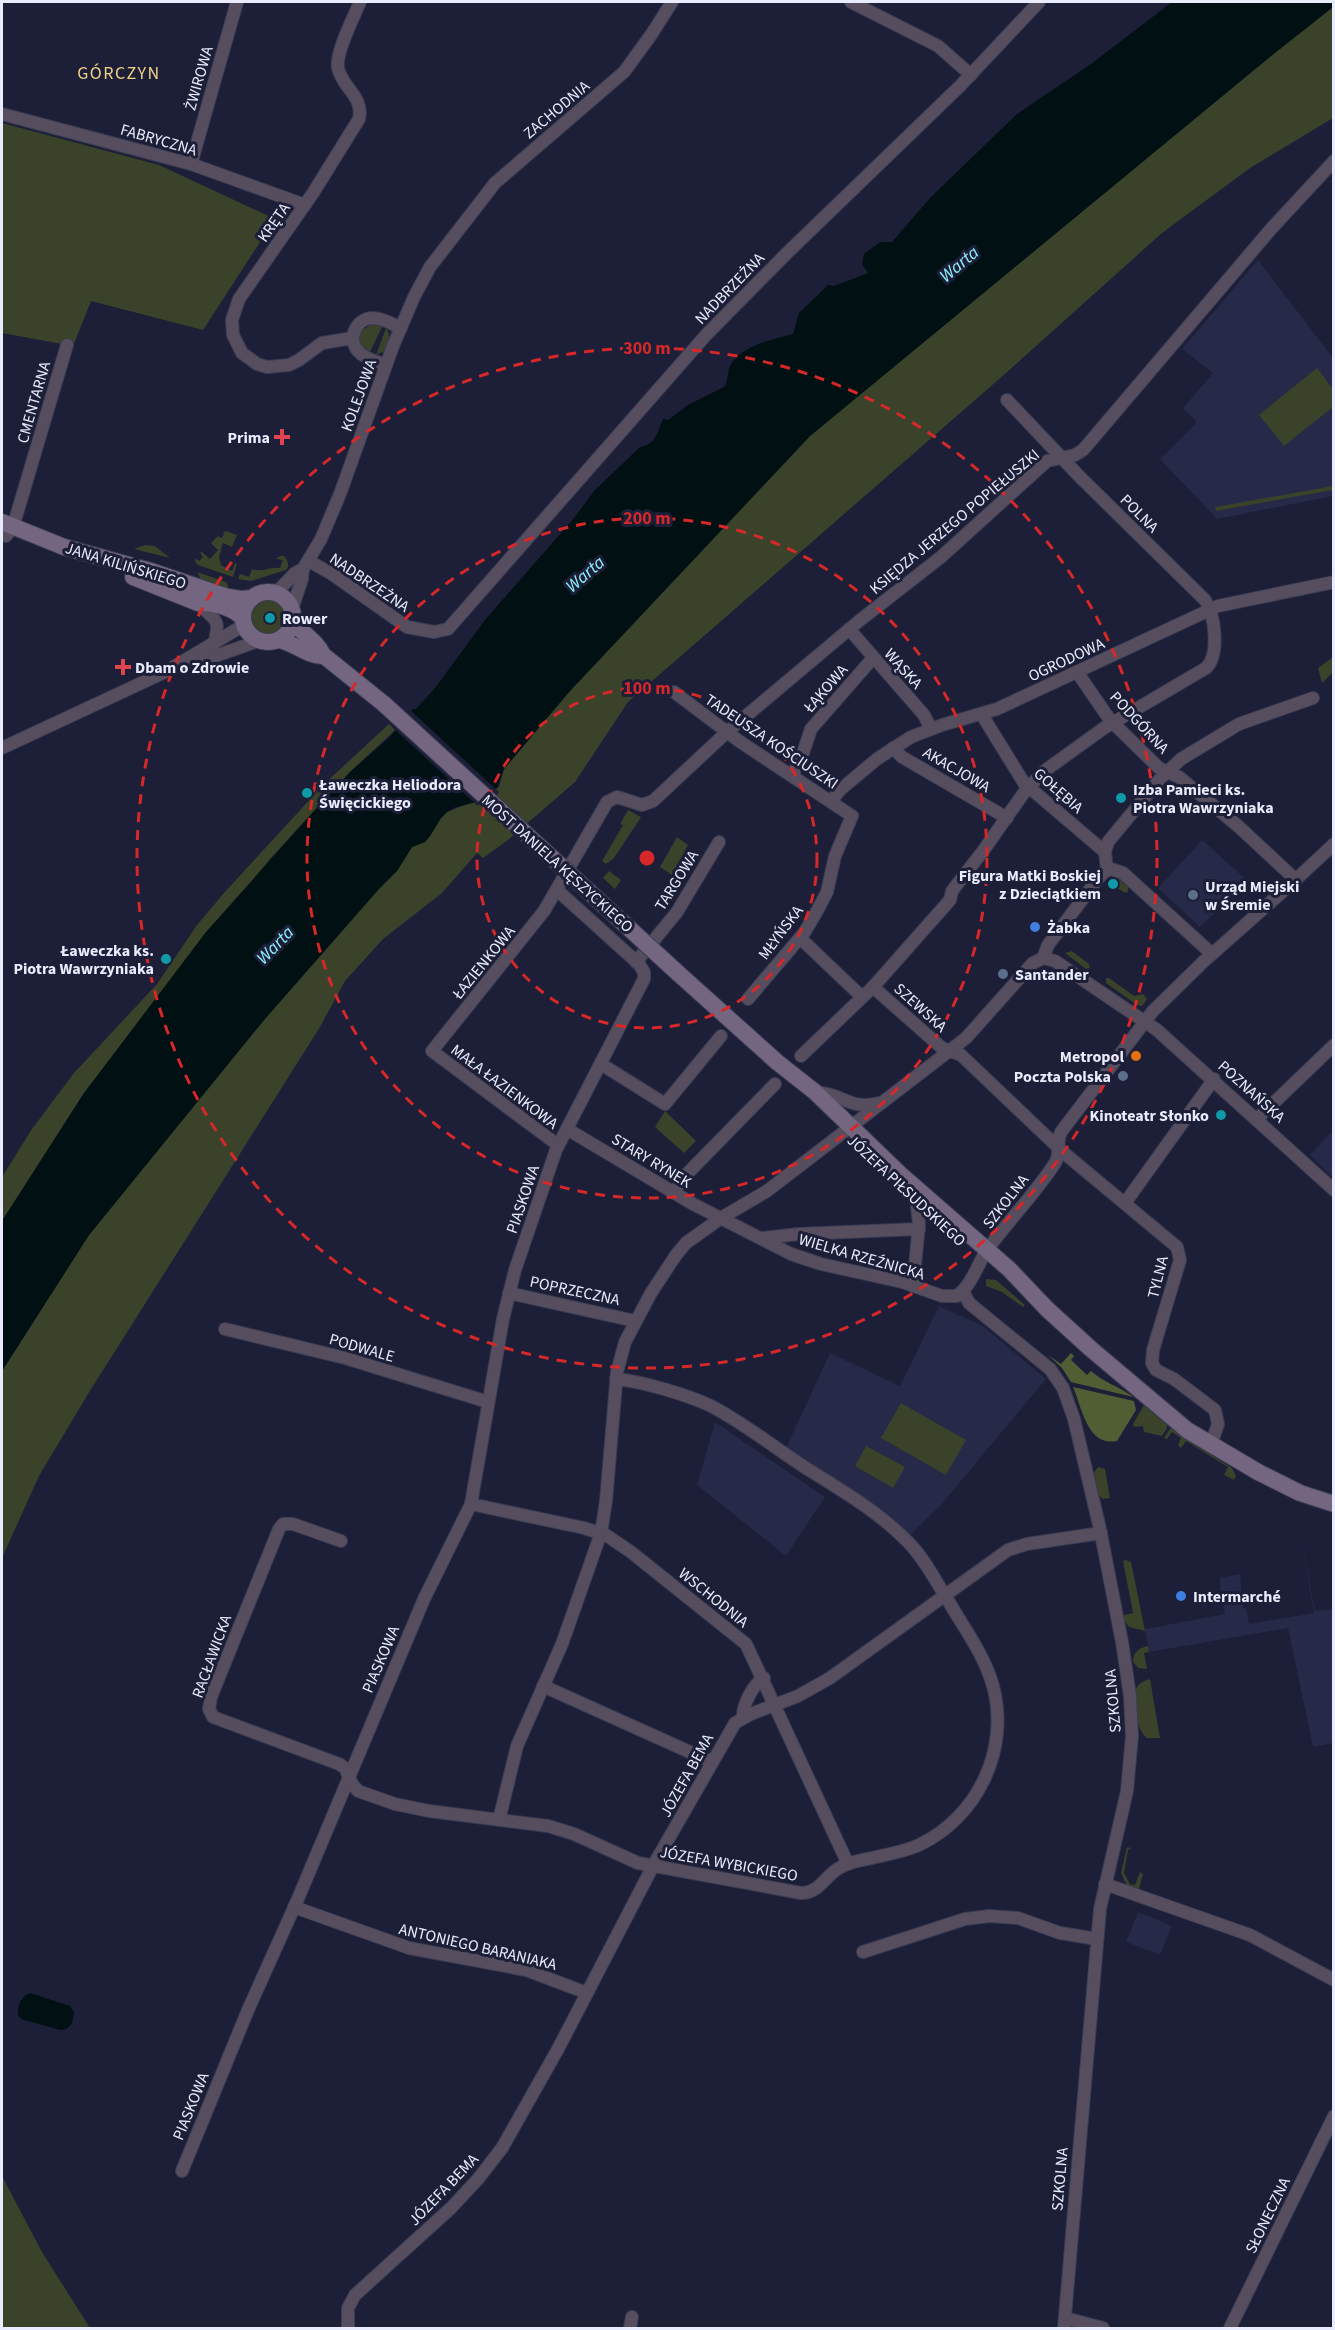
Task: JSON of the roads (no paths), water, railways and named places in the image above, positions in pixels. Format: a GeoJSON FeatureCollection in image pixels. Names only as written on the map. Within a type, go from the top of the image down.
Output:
{"type":"FeatureCollection","features":[{"type":"Feature","properties":{"kind":"street","name":"ŻWIROWA"},"geometry":{"type":"LineString","coordinates":[[191,165],[237,2]]}},
{"type":"Feature","properties":{"kind":"street","name":"KRĘTA"},"geometry":{"type":"LineString","coordinates":[[353,338],[327,341],[294,363],[278,368],[262,366],[250,360],[236,343],[232,320],[236,305],[305,205],[358,118],[360,108],[340,76],[338,63],[358,2]]}},
{"type":"Feature","properties":{"kind":"street","name":"ZACHODNIA"},"geometry":{"type":"LineString","coordinates":[[453,236],[501,178],[624,72],[672,2]]}},
{"type":"Feature","properties":{"kind":"street"},"geometry":{"type":"LineString","coordinates":[[851,2],[938,46],[971,75]]}},
{"type":"Feature","properties":{"kind":"street","name":"NADBRZEŻNA"},"geometry":{"type":"LineString","coordinates":[[306,565],[332,574],[407,627],[430,632],[448,629],[706,335],[787,253],[971,75],[1040,2]]}},
{"type":"Feature","properties":{"kind":"street","name":"FABRYCZNA"},"geometry":{"type":"LineString","coordinates":[[2,114],[191,165],[305,205]]}},
{"type":"Feature","properties":{"kind":"street","name":"KSIĘDZA JERZEGO POPIEŁUSZKI"},"geometry":{"type":"LineString","coordinates":[[642,806],[653,801],[727,732],[949,550],[1047,461],[1075,455],[1087,446],[1271,229],[1334,161]]}},
{"type":"Feature","properties":{"kind":"street","name":"KOLEJOWA"},"geometry":{"type":"LineString","coordinates":[[293,615],[306,565],[336,505],[401,327],[425,275],[453,236]]}},
{"type":"Feature","properties":{"kind":"street"},"geometry":{"type":"LineString","coordinates":[[386,365],[360,354],[355,347],[353,338],[358,325],[369,319],[382,320],[401,327]]}},
{"type":"Feature","properties":{"kind":"street","name":"CMENTARNA"},"geometry":{"type":"LineString","coordinates":[[6,530],[67,345]]}},
{"type":"Feature","properties":{"kind":"street","name":"POLNA"},"geometry":{"type":"LineString","coordinates":[[1007,400],[1061,458],[1204,600],[1210,609]]}},
{"type":"Feature","properties":{"kind":"street","name":"JANA KILIŃSKIEGO"},"geometry":{"type":"LineString","coordinates":[[6,530],[154,572],[228,597],[252,598]]}},
{"type":"Feature","properties":{"kind":"street","name":"JANA KILIŃSKIEGO"},"geometry":{"type":"LineString","coordinates":[[6,530],[61,556],[144,580],[198,603],[212,614],[216,621],[214,644]]}},
{"type":"Feature","properties":{"kind":"street","name":"KOLEJOWA"},"geometry":{"type":"LineString","coordinates":[[276,593],[306,565]]}},
{"type":"Feature","properties":{"kind":"street","name":"OGRODOWA"},"geometry":{"type":"LineString","coordinates":[[831,801],[840,790],[892,748],[931,729],[982,714],[1210,609],[1334,582]]}},
{"type":"Feature","properties":{"kind":"street"},"geometry":{"type":"LineString","coordinates":[[293,615],[286,635],[279,640],[265,643],[252,637],[243,622],[246,603],[268,592],[276,593],[289,602],[301,631],[318,646],[323,656]]}},
{"type":"Feature","properties":{"kind":"street","name":"JANA KILIŃSKIEGO"},"geometry":{"type":"LineString","coordinates":[[198,603],[214,604],[234,612],[243,622]]}},
{"type":"Feature","properties":{"kind":"street"},"geometry":{"type":"LineString","coordinates":[[801,1056],[873,987],[950,900],[952,891],[984,851],[1028,787],[1063,756],[1209,665],[1213,658],[1214,648],[1210,609]]}},
{"type":"Feature","properties":{"kind":"street"},"geometry":{"type":"LineString","coordinates":[[2,748],[165,672],[214,644],[243,622]]}},
{"type":"Feature","properties":{"kind":"street","name":"WĄSKA"},"geometry":{"type":"LineString","coordinates":[[849,630],[924,715],[931,729]]}},
{"type":"Feature","properties":{"kind":"street"},"geometry":{"type":"LineString","coordinates":[[279,640],[314,655],[323,656]]}},
{"type":"Feature","properties":{"kind":"street"},"geometry":{"type":"LineString","coordinates":[[165,672],[258,641]]}},
{"type":"Feature","properties":{"kind":"street","name":"MOST DANIELA KĘSZYCKIEGO"},"geometry":{"type":"LineString","coordinates":[[323,656],[384,704],[680,974]]}},
{"type":"Feature","properties":{"kind":"street","name":"ŁĄKOWA"},"geometry":{"type":"LineString","coordinates":[[792,776],[811,729],[873,658]]}},
{"type":"Feature","properties":{"kind":"street","name":"PODGÓRNA"},"geometry":{"type":"LineString","coordinates":[[1077,672],[1113,723],[1159,768],[1179,777],[1217,808],[1296,880]]}},
{"type":"Feature","properties":{"kind":"street","name":"TADEUSZA KOŚCIUSZKI"},"geometry":{"type":"LineString","coordinates":[[674,692],[727,732],[852,816]]}},
{"type":"Feature","properties":{"kind":"street"},"geometry":{"type":"LineString","coordinates":[[1107,870],[1105,852],[1108,842],[1168,771],[1188,754],[1233,728],[1313,698]]}},
{"type":"Feature","properties":{"kind":"street","name":"GOŁĘBIA"},"geometry":{"type":"LineString","coordinates":[[982,714],[1020,778],[1028,787],[1105,852]]}},
{"type":"Feature","properties":{"kind":"street","name":"AKACJOWA"},"geometry":{"type":"LineString","coordinates":[[892,748],[902,757],[1006,818]]}},
{"type":"Feature","properties":{"kind":"street","name":"ŁAZIENKOWA"},"geometry":{"type":"LineString","coordinates":[[432,1051],[529,930],[557,890],[610,799],[621,797],[642,806]]}},
{"type":"Feature","properties":{"kind":"street","name":"MŁYŃSKA"},"geometry":{"type":"LineString","coordinates":[[748,999],[800,938],[825,897],[840,846],[852,816]]}},
{"type":"Feature","properties":{"kind":"street","name":"TARGOWA"},"geometry":{"type":"LineString","coordinates":[[636,962],[677,912],[719,842]]}},
{"type":"Feature","properties":{"kind":"street","name":"SZKOLNA"},"geometry":{"type":"LineString","coordinates":[[1064,2323],[1097,1939],[1105,1884],[1127,1791],[1132,1736],[1129,1688],[1101,1533],[1078,1431],[1069,1402],[1058,1379],[1039,1359],[969,1303],[963,1291],[985,1254],[1055,1162],[1062,1132],[1144,1022],[1212,954],[1334,844]]}},
{"type":"Feature","properties":{"kind":"street"},"geometry":{"type":"LineString","coordinates":[[499,1820],[513,1758],[562,1644],[601,1533],[606,1501],[616,1378],[625,1342],[635,1321],[676,1255],[691,1239],[767,1191],[969,1036],[1033,963],[1043,958],[1060,929],[1107,870],[1115,869],[1123,873],[1212,954]]}},
{"type":"Feature","properties":{"kind":"street"},"geometry":{"type":"LineString","coordinates":[[557,890],[644,972],[643,982],[558,1145]]}},
{"type":"Feature","properties":{"kind":"street"},"geometry":{"type":"LineString","coordinates":[[800,938],[862,997]]}},
{"type":"Feature","properties":{"kind":"street","name":"POZNAŃSKA"},"geometry":{"type":"LineString","coordinates":[[1043,958],[1055,961],[1157,1030],[1214,1079],[1334,1190]]}},
{"type":"Feature","properties":{"kind":"street","name":"JÓZEFA PIŁSUDSKIEGO"},"geometry":{"type":"LineString","coordinates":[[680,974],[777,1062],[815,1092],[916,1198],[985,1254]]}},
{"type":"Feature","properties":{"kind":"street","name":"SZEWSKA"},"geometry":{"type":"LineString","coordinates":[[873,987],[948,1052],[961,1055],[1057,1147]]}},
{"type":"Feature","properties":{"kind":"street"},"geometry":{"type":"LineString","coordinates":[[603,1061],[665,1104],[721,1036]]}},
{"type":"Feature","properties":{"kind":"street"},"geometry":{"type":"LineString","coordinates":[[1257,1119],[1334,1045]]}},
{"type":"Feature","properties":{"kind":"street","name":"MAŁA ŁAZIENKOWA"},"geometry":{"type":"LineString","coordinates":[[432,1051],[558,1145]]}},
{"type":"Feature","properties":{"kind":"street","name":"JÓZEFA PIŁSUDSKIEGO"},"geometry":{"type":"LineString","coordinates":[[777,1062],[795,1085],[862,1138],[985,1254],[1187,1430],[1246,1466],[1300,1493],[1334,1504]]}},
{"type":"Feature","properties":{"kind":"street"},"geometry":{"type":"LineString","coordinates":[[1125,1203],[1214,1079]]}},
{"type":"Feature","properties":{"kind":"street"},"geometry":{"type":"LineString","coordinates":[[674,1192],[683,1178],[775,1084]]}},
{"type":"Feature","properties":{"kind":"street"},"geometry":{"type":"LineString","coordinates":[[815,1092],[828,1094],[860,1106],[880,1103]]}},
{"type":"Feature","properties":{"kind":"street","name":"STARY RYNEK"},"geometry":{"type":"LineString","coordinates":[[567,1129],[721,1218]]}},
{"type":"Feature","properties":{"kind":"street","name":"PIASKOWA"},"geometry":{"type":"LineString","coordinates":[[182,2171],[252,2000],[294,1907],[435,1574],[471,1504],[509,1293],[558,1145]]}},
{"type":"Feature","properties":{"kind":"street","name":"TYLNA"},"geometry":{"type":"LineString","coordinates":[[1057,1147],[1169,1238],[1179,1252],[1179,1264],[1153,1350],[1152,1363],[1156,1370],[1174,1379],[1215,1410],[1218,1421],[1214,1436]]}},
{"type":"Feature","properties":{"kind":"street"},"geometry":{"type":"LineString","coordinates":[[913,1286],[919,1229],[916,1198]]}},
{"type":"Feature","properties":{"kind":"street","name":"WIELKA RZEŹNICKA"},"geometry":{"type":"LineString","coordinates":[[721,1218],[812,1262],[913,1286],[946,1298],[957,1296],[963,1291]]}},
{"type":"Feature","properties":{"kind":"street"},"geometry":{"type":"LineString","coordinates":[[763,1238],[800,1234],[919,1229]]}},
{"type":"Feature","properties":{"kind":"street","name":"POPRZECZNA"},"geometry":{"type":"LineString","coordinates":[[509,1293],[635,1321]]}},
{"type":"Feature","properties":{"kind":"street","name":"PODWALE"},"geometry":{"type":"LineString","coordinates":[[225,1329],[359,1362],[488,1402]]}},
{"type":"Feature","properties":{"kind":"street","name":"JÓZEFA WYBICKIEGO"},"geometry":{"type":"LineString","coordinates":[[349,1776],[358,1791],[388,1802],[429,1811],[557,1829],[630,1860],[652,1866],[804,1893],[814,1890],[837,1869],[848,1864],[912,1848],[936,1835],[972,1802],[990,1767],[996,1737],[994,1693],[978,1650],[911,1545],[853,1497],[713,1407],[667,1391],[616,1378]]}},
{"type":"Feature","properties":{"kind":"street","name":"JÓZEFA PIŁSUDSKIEGO"},"geometry":{"type":"LineString","coordinates":[[1142,1392],[1272,1468],[1334,1497]]}},
{"type":"Feature","properties":{"kind":"street","name":"WSCHODNIA"},"geometry":{"type":"LineString","coordinates":[[471,1504],[601,1533],[631,1552],[743,1641],[751,1650],[848,1864]]}},
{"type":"Feature","properties":{"kind":"street","name":"RACŁAWICKA"},"geometry":{"type":"LineString","coordinates":[[341,1541],[293,1524],[286,1523],[281,1526],[211,1697],[209,1709],[216,1720],[339,1764],[349,1776]]}},
{"type":"Feature","properties":{"kind":"street","name":"JÓZEFA BEMA"},"geometry":{"type":"LineString","coordinates":[[348,2328],[350,2302],[360,2290],[439,2221],[487,2168],[521,2116],[652,1866],[732,1728],[743,1718],[806,1692],[837,1673],[1014,1547],[1101,1533]]}},
{"type":"Feature","properties":{"kind":"street"},"geometry":{"type":"LineString","coordinates":[[743,1718],[747,1702],[758,1682],[764,1678]]}},
{"type":"Feature","properties":{"kind":"street"},"geometry":{"type":"LineString","coordinates":[[543,1686],[712,1762]]}},
{"type":"Feature","properties":{"kind":"street"},"geometry":{"type":"LineString","coordinates":[[1105,1884],[1251,1935],[1334,1980]]}},
{"type":"Feature","properties":{"kind":"street","name":"ANTONIEGO BARANIAKA"},"geometry":{"type":"LineString","coordinates":[[294,1907],[410,1948],[526,1970],[587,1993]]}},
{"type":"Feature","properties":{"kind":"street"},"geometry":{"type":"LineString","coordinates":[[863,1952],[981,1916],[1018,1918],[1060,1933],[1097,1939]]}},
{"type":"Feature","properties":{"kind":"street","name":"SŁONECZNA"},"geometry":{"type":"LineString","coordinates":[[1230,2328],[1334,2116]]}},
{"type":"Feature","properties":{"kind":"street"},"geometry":{"type":"LineString","coordinates":[[1064,2323],[1103,2328]]}},
{"type":"Feature","properties":{"kind":"water","name":"Warta"},"geometry":{"type":"Polygon","coordinates":[[[1172,2],[1333,2],[1333,7],[810,436],[569,692],[504,769],[494,795],[447,812],[425,842],[412,847],[397,871],[264,1020],[89,1235],[2,1371],[2,1221],[84,1093],[206,932],[350,772],[390,737],[413,709],[416,709],[435,688],[485,620],[574,518],[594,491],[640,447],[653,441],[663,419],[668,420],[688,405],[724,387],[731,364],[751,347],[793,334],[799,313],[828,285],[834,286],[868,273],[862,264],[864,254],[880,242],[892,242],[931,197],[1017,114],[1091,64],[1172,2]]]}},
{"type":"Feature","properties":{"kind":"water"},"geometry":{"type":"Polygon","coordinates":[[[30,1993],[70,2006],[74,2013],[70,2025],[60,2030],[21,2019],[18,2015],[19,2005],[24,1996],[30,1993]]]}},
{"type":"Feature","properties":{"kind":"place","name":"Prima"},"geometry":{"type":"Point","coordinates":[282,437]}},
{"type":"Feature","properties":{"kind":"place","name":"Rower"},"geometry":{"type":"Point","coordinates":[270,618]}},
{"type":"Feature","properties":{"kind":"place","name":"Dbam o Zdrowie"},"geometry":{"type":"Point","coordinates":[123,667]}},
{"type":"Feature","properties":{"kind":"place","name":"Ławeczka Heliodora Święcickiego"},"geometry":{"type":"Point","coordinates":[307,793]}},
{"type":"Feature","properties":{"kind":"place","name":"Izba Pamieci ks. Piotra Wawrzyniaka"},"geometry":{"type":"Point","coordinates":[1121,798]}},
{"type":"Feature","properties":{"kind":"place","name":"Figura Matki Boskiej z Dzieciątkiem"},"geometry":{"type":"Point","coordinates":[1113,884]}},
{"type":"Feature","properties":{"kind":"place","name":"Urząd Miejski w Śremie"},"geometry":{"type":"Point","coordinates":[1193,895]}},
{"type":"Feature","properties":{"kind":"place","name":"Żabka"},"geometry":{"type":"Point","coordinates":[1035,927]}},
{"type":"Feature","properties":{"kind":"place","name":"Ławeczka ks. Piotra Wawrzyniaka"},"geometry":{"type":"Point","coordinates":[166,959]}},
{"type":"Feature","properties":{"kind":"place","name":"Santander"},"geometry":{"type":"Point","coordinates":[1003,974]}},
{"type":"Feature","properties":{"kind":"place","name":"Metropol"},"geometry":{"type":"Point","coordinates":[1136,1056]}},
{"type":"Feature","properties":{"kind":"place","name":"Poczta Polska"},"geometry":{"type":"Point","coordinates":[1123,1076]}},
{"type":"Feature","properties":{"kind":"place","name":"Kinoteatr Słonko"},"geometry":{"type":"Point","coordinates":[1221,1115]}},
{"type":"Feature","properties":{"kind":"place","name":"Intermarché"},"geometry":{"type":"Point","coordinates":[1181,1596]}},
{"type":"Feature","properties":{"kind":"district","name":"GÓRCZYN"},"geometry":{"type":"Point","coordinates":[119,73]}}]}
